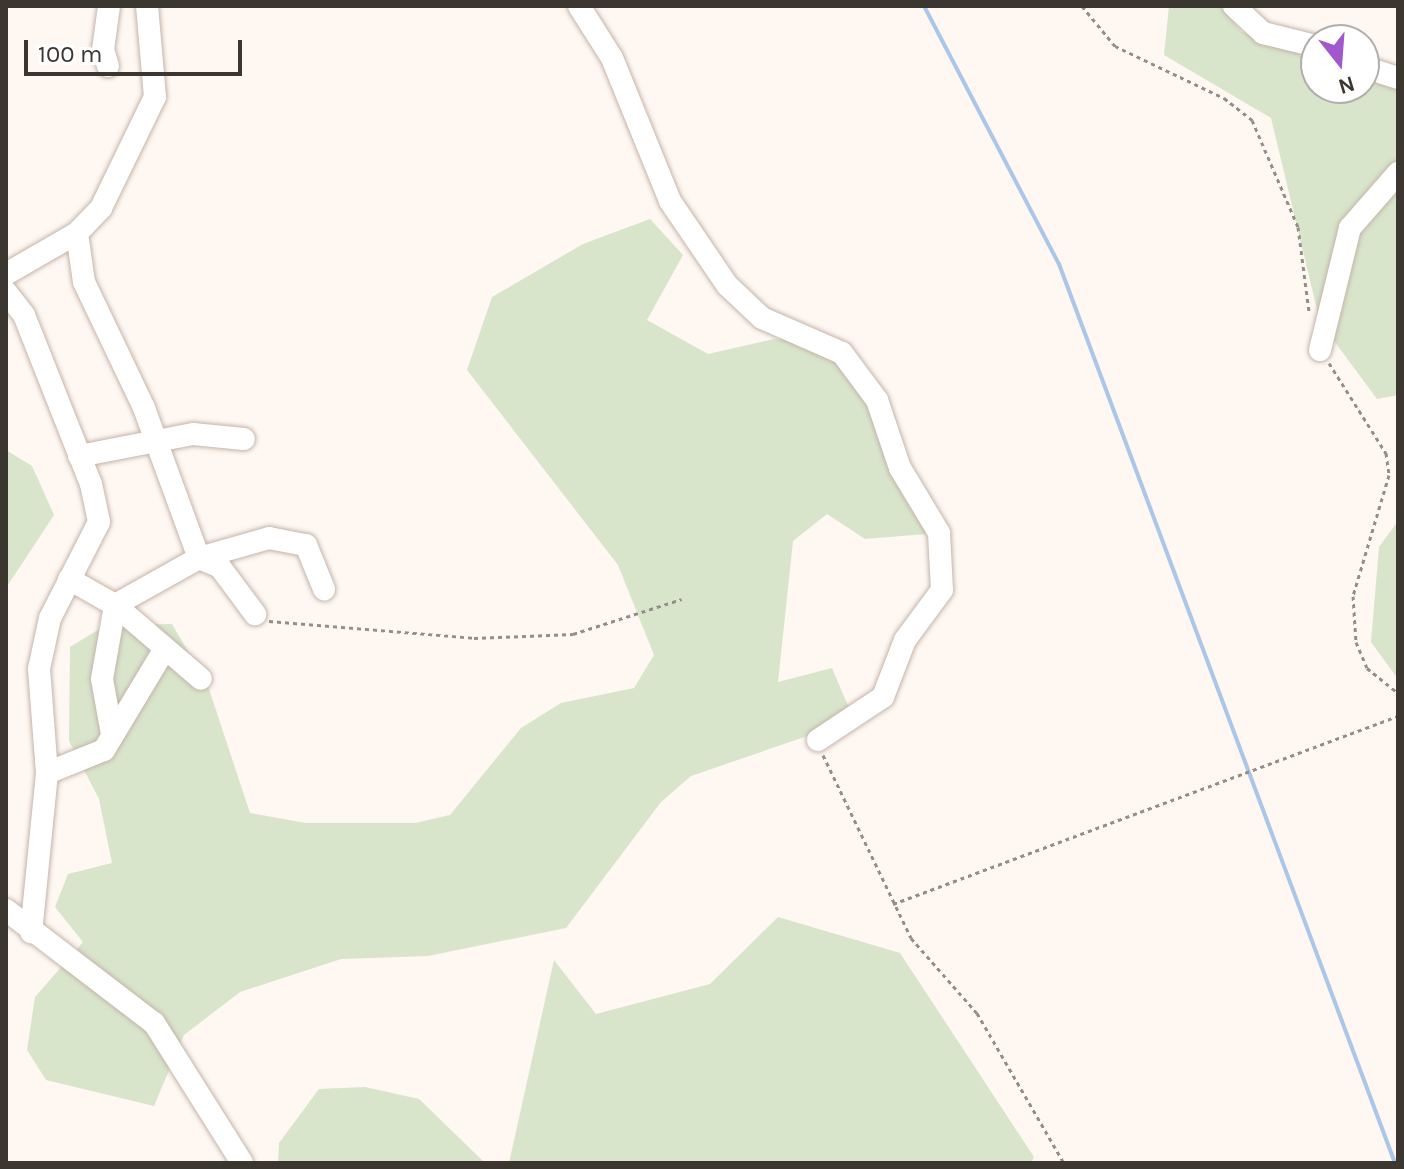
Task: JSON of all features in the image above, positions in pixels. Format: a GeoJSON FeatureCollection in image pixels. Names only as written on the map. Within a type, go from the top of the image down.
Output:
{"type":"FeatureCollection","features":[{"type":"Feature","properties":{"kind":"street"},"geometry":{"type":"LineString","coordinates":[[108,66],[103,50],[109,6]]}},
{"type":"Feature","properties":{"kind":"street"},"geometry":{"type":"LineString","coordinates":[[6,274],[77,233],[101,208],[155,97],[144,6]]}},
{"type":"Feature","properties":{"kind":"street"},"geometry":{"type":"LineString","coordinates":[[579,6],[612,58],[670,201],[711,261],[762,318],[842,353],[877,400],[900,468],[939,533],[942,590],[905,640],[883,697],[818,740]]}},
{"type":"Feature","properties":{"kind":"street"},"geometry":{"type":"LineString","coordinates":[[1234,6],[1263,33],[1300,42]]}},
{"type":"Feature","properties":{"kind":"street"},"geometry":{"type":"LineString","coordinates":[[1320,350],[1350,228],[1398,173]]}},
{"type":"Feature","properties":{"kind":"street"},"geometry":{"type":"LineString","coordinates":[[77,233],[84,282],[199,558],[220,567],[255,614]]}},
{"type":"Feature","properties":{"kind":"street"},"geometry":{"type":"LineString","coordinates":[[6,292],[24,315],[79,456],[99,522],[69,579],[39,669],[47,773],[31,932]]}},
{"type":"Feature","properties":{"kind":"street"},"geometry":{"type":"LineString","coordinates":[[79,456],[193,434],[244,439]]}},
{"type":"Feature","properties":{"kind":"street"},"geometry":{"type":"LineString","coordinates":[[115,605],[199,558],[249,542],[294,538],[315,559],[324,589]]}},
{"type":"Feature","properties":{"kind":"street"},"geometry":{"type":"LineString","coordinates":[[69,579],[115,605],[201,679]]}},
{"type":"Feature","properties":{"kind":"street"},"geometry":{"type":"LineString","coordinates":[[112,734],[102,679],[115,605]]}},
{"type":"Feature","properties":{"kind":"street"},"geometry":{"type":"LineString","coordinates":[[47,773],[92,760],[112,734],[164,650]]}},
{"type":"Feature","properties":{"kind":"street"},"geometry":{"type":"LineString","coordinates":[[6,910],[154,1023],[242,1163]]}},
{"type":"Feature","properties":{"kind":"path"},"geometry":{"type":"LineString","coordinates":[[1082,6],[1115,46],[1224,98],[1252,120],[1295,218],[1310,317]]}},
{"type":"Feature","properties":{"kind":"path"},"geometry":{"type":"LineString","coordinates":[[1320,350],[1386,453],[1389,475],[1353,596],[1356,642],[1367,668],[1398,693]]}},
{"type":"Feature","properties":{"kind":"path"},"geometry":{"type":"LineString","coordinates":[[255,614],[316,629],[531,636],[588,631],[682,599]]}},
{"type":"Feature","properties":{"kind":"path"},"geometry":{"type":"LineString","coordinates":[[893,904],[1398,716]]}},
{"type":"Feature","properties":{"kind":"path"},"geometry":{"type":"LineString","coordinates":[[818,740],[911,938],[977,1013],[1064,1163]]}},
{"type":"Feature","properties":{"kind":"green space"},"geometry":{"type":"Polygon","coordinates":[[[1169,6],[1220,6],[1242,32],[1300,50],[1300,104],[1380,104],[1380,78],[1398,84],[1398,395],[1377,399],[1320,322],[1271,118],[1164,55],[1169,6]]]}},
{"type":"Feature","properties":{"kind":"green space"},"geometry":{"type":"Polygon","coordinates":[[[650,219],[683,255],[647,320],[708,354],[774,339],[819,342],[864,392],[939,533],[865,539],[827,514],[793,541],[778,682],[832,668],[854,720],[691,776],[661,802],[566,928],[428,956],[341,959],[240,992],[184,1035],[154,1106],[46,1080],[27,1050],[35,997],[83,942],[55,907],[68,874],[112,863],[99,799],[69,741],[70,647],[106,625],[172,624],[208,686],[250,813],[306,823],[415,823],[450,815],[521,728],[561,703],[634,688],[654,655],[618,565],[467,370],[492,297],[583,244],[650,219]]]}},
{"type":"Feature","properties":{"kind":"green space"},"geometry":{"type":"Polygon","coordinates":[[[6,450],[32,466],[54,515],[6,588],[6,450]]]}},
{"type":"Feature","properties":{"kind":"green space"},"geometry":{"type":"Polygon","coordinates":[[[1398,521],[1398,679],[1371,642],[1379,547],[1398,521]]]}},
{"type":"Feature","properties":{"kind":"green space"},"geometry":{"type":"Polygon","coordinates":[[[778,917],[900,953],[1034,1157],[1031,1163],[509,1163],[554,960],[596,1014],[710,984],[778,917]]]}},
{"type":"Feature","properties":{"kind":"green space"},"geometry":{"type":"Polygon","coordinates":[[[365,1087],[419,1099],[485,1163],[278,1163],[279,1143],[319,1089],[365,1087]]]}},
{"type":"Feature","properties":{"kind":"waterway"},"geometry":{"type":"LineString","coordinates":[[924,6],[1059,264],[1395,1163]]}}]}
